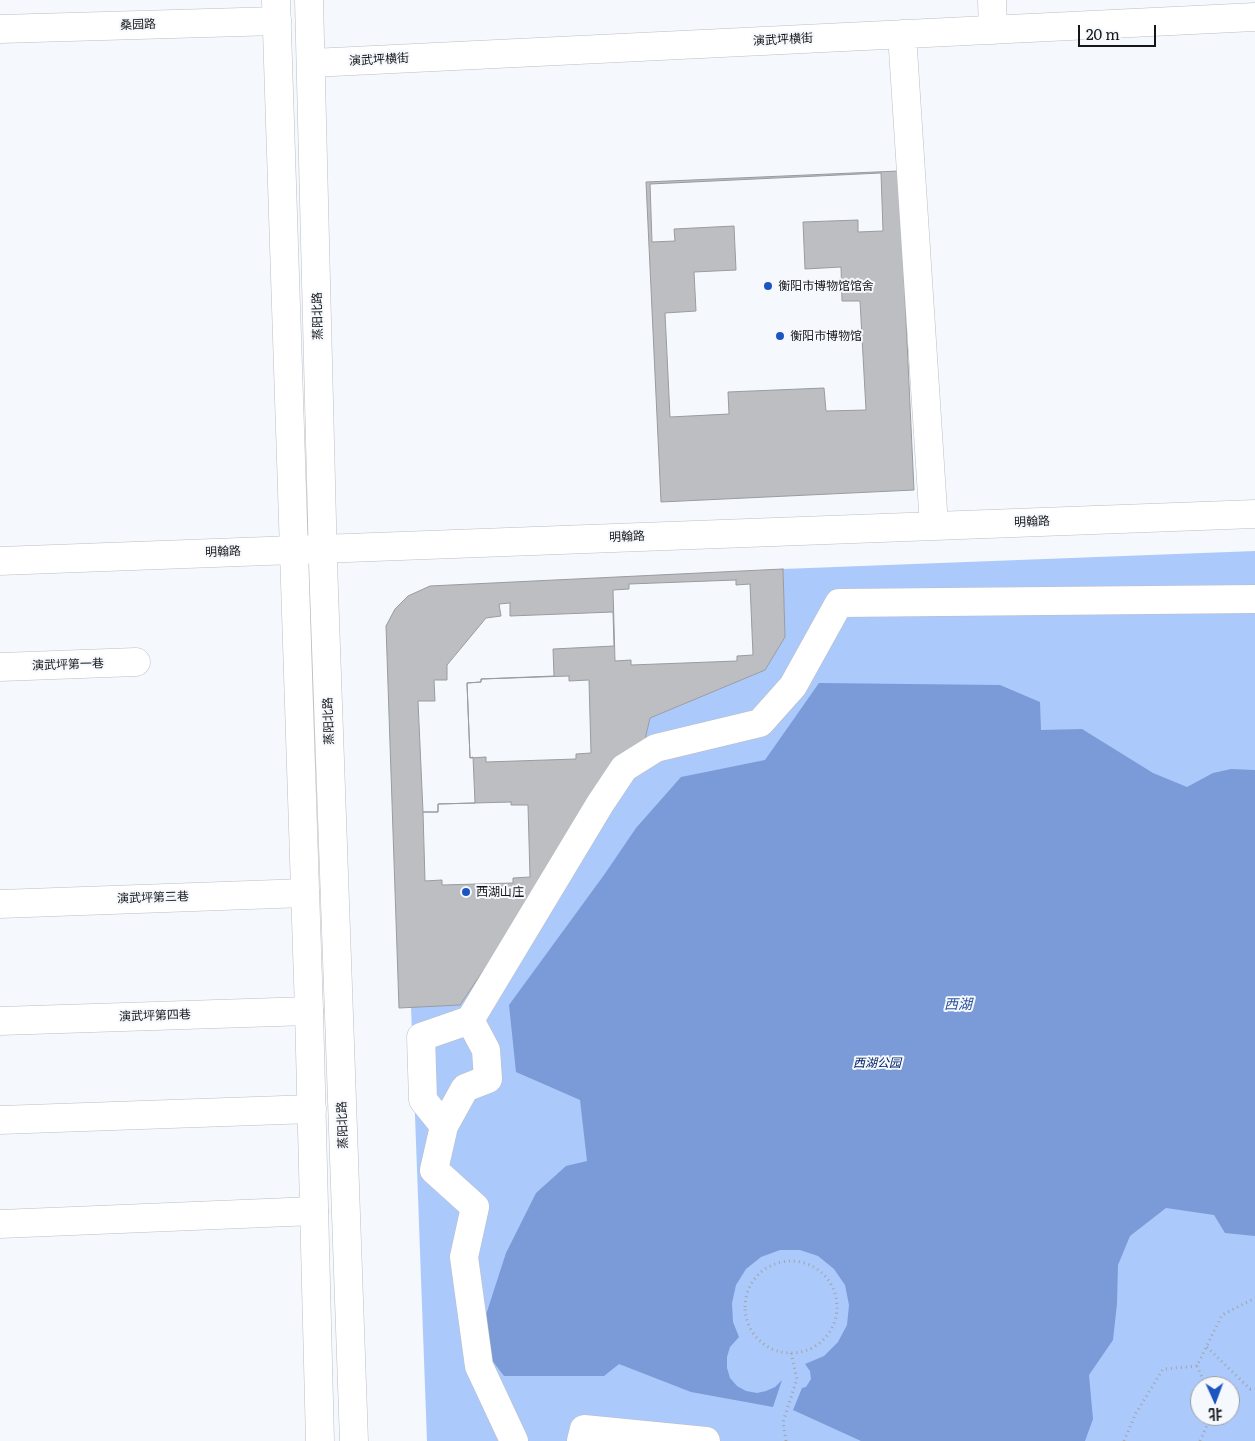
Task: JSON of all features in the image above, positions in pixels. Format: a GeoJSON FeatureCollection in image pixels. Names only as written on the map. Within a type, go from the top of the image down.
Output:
{"type":"FeatureCollection","features":[{"type":"Feature","properties":{"kind":"street","name":"蒸阳北路"},"geometry":{"type":"LineString","coordinates":[[309,0],[323,555],[354,1441]]}},
{"type":"Feature","properties":{"kind":"street"},"geometry":{"type":"LineString","coordinates":[[992,0],[993,30]]}},
{"type":"Feature","properties":{"kind":"street"},"geometry":{"type":"LineString","coordinates":[[276,11],[309,1011],[320,1441]]}},
{"type":"Feature","properties":{"kind":"street","name":"桑园路"},"geometry":{"type":"LineString","coordinates":[[0,30],[276,11]]}},
{"type":"Feature","properties":{"kind":"street","name":"演武坪横街"},"geometry":{"type":"LineString","coordinates":[[312,63],[1255,17]]}},
{"type":"Feature","properties":{"kind":"street"},"geometry":{"type":"LineString","coordinates":[[902,34],[934,526]]}},
{"type":"Feature","properties":{"kind":"street","name":"明翰路"},"geometry":{"type":"LineString","coordinates":[[323,555],[934,526],[1255,514]]}},
{"type":"Feature","properties":{"kind":"street","name":"明翰路"},"geometry":{"type":"LineString","coordinates":[[0,561],[294,556],[1255,526]]}},
{"type":"Feature","properties":{"kind":"street","name":"明翰路"},"geometry":{"type":"LineString","coordinates":[[0,572],[294,556]]}},
{"type":"Feature","properties":{"kind":"street"},"geometry":{"type":"LineString","coordinates":[[444,1126],[423,1100],[421,1037],[470,1020],[600,804],[624,768],[656,748],[760,723],[793,686],[839,603],[1255,599]]}},
{"type":"Feature","properties":{"kind":"street","name":"演武坪第一巷"},"geometry":{"type":"LineString","coordinates":[[0,667],[136,662]]}},
{"type":"Feature","properties":{"kind":"street","name":"演武坪第三巷"},"geometry":{"type":"LineString","coordinates":[[0,904],[305,893]]}},
{"type":"Feature","properties":{"kind":"street","name":"演武坪第四巷"},"geometry":{"type":"LineString","coordinates":[[0,1021],[309,1011]]}},
{"type":"Feature","properties":{"kind":"street"},"geometry":{"type":"LineString","coordinates":[[470,1020],[486,1050],[488,1079],[465,1088],[444,1126],[434,1170],[475,1207],[464,1257],[479,1366],[514,1441]]}},
{"type":"Feature","properties":{"kind":"street"},"geometry":{"type":"LineString","coordinates":[[0,1120],[312,1109]]}},
{"type":"Feature","properties":{"kind":"street"},"geometry":{"type":"LineString","coordinates":[[0,1224],[314,1211]]}},
{"type":"Feature","properties":{"kind":"street"},"geometry":{"type":"LineString","coordinates":[[581,1441],[584,1429],[706,1441]]}},
{"type":"Feature","properties":{"kind":"path"},"geometry":{"type":"LineString","coordinates":[[784,1261],[799,1261],[813,1266],[825,1275],[833,1288],[837,1302],[836,1318],[830,1331],[819,1342],[806,1350],[791,1353],[776,1350],[762,1343],[752,1332],[746,1318],[744,1303],[748,1288],[757,1275],[769,1266],[784,1261]]}},
{"type":"Feature","properties":{"kind":"path"},"geometry":{"type":"LineString","coordinates":[[1197,1366],[1222,1315],[1255,1298]]}},
{"type":"Feature","properties":{"kind":"path"},"geometry":{"type":"LineString","coordinates":[[1207,1347],[1250,1389],[1255,1389]]}},
{"type":"Feature","properties":{"kind":"path"},"geometry":{"type":"LineString","coordinates":[[786,1441],[783,1422],[797,1379],[791,1353]]}},
{"type":"Feature","properties":{"kind":"path"},"geometry":{"type":"LineString","coordinates":[[1197,1366],[1202,1376]]}},
{"type":"Feature","properties":{"kind":"path"},"geometry":{"type":"LineString","coordinates":[[1124,1441],[1136,1413],[1163,1369],[1197,1366]]}},
{"type":"Feature","properties":{"kind":"path"},"geometry":{"type":"LineString","coordinates":[[1200,1441],[1207,1426]]}},
{"type":"Feature","properties":{"kind":"green space","name":"西湖"},"geometry":{"type":"Polygon","coordinates":[[[1255,551],[1255,1441],[427,1441],[411,1007],[460,1005],[613,778],[643,748],[650,718],[765,670],[785,637],[783,569],[1255,551]]]}},
{"type":"Feature","properties":{"kind":"water","name":"西湖"},"geometry":{"type":"Polygon","coordinates":[[[819,683],[1000,685],[1040,702],[1041,730],[1082,729],[1153,773],[1187,787],[1213,773],[1231,769],[1255,770],[1255,1236],[1225,1233],[1214,1215],[1166,1208],[1130,1236],[1118,1265],[1117,1304],[1113,1340],[1089,1375],[1093,1419],[1085,1441],[861,1441],[793,1410],[802,1388],[806,1387],[811,1379],[810,1371],[805,1364],[824,1356],[838,1342],[847,1325],[849,1305],[845,1285],[834,1269],[818,1256],[800,1250],[780,1250],[761,1257],[746,1269],[736,1285],[732,1303],[733,1322],[739,1337],[730,1347],[727,1357],[727,1368],[730,1378],[737,1386],[746,1391],[757,1393],[775,1387],[782,1380],[773,1407],[691,1392],[619,1364],[604,1376],[504,1376],[491,1359],[481,1330],[506,1253],[536,1193],[566,1166],[587,1161],[580,1100],[516,1072],[509,1005],[636,828],[681,777],[765,760],[819,683]]]}},
{"type":"Feature","properties":{"kind":"building","name":"衡阳市博物馆"},"geometry":{"type":"Polygon","coordinates":[[[899,171],[914,490],[661,502],[646,182],[899,171]]]}},
{"type":"Feature","properties":{"kind":"building","name":"衡阳市博物馆馆舍"},"geometry":{"type":"Polygon","coordinates":[[[881,173],[883,231],[858,232],[858,220],[803,222],[805,269],[841,267],[842,301],[860,301],[866,410],[826,411],[824,388],[728,392],[729,414],[670,417],[665,313],[696,311],[694,272],[736,270],[734,226],[674,229],[675,241],[652,242],[650,184],[881,173]]]}},
{"type":"Feature","properties":{"kind":"building","name":"西湖山庄"},"geometry":{"type":"Polygon","coordinates":[[[783,569],[785,637],[765,670],[650,718],[643,748],[613,778],[460,1005],[399,1008],[386,626],[395,609],[408,596],[430,586],[783,569]]]}},
{"type":"Feature","properties":{"kind":"building"},"geometry":{"type":"Polygon","coordinates":[[[736,580],[736,585],[750,584],[753,655],[737,656],[737,661],[631,665],[631,660],[615,661],[613,590],[629,589],[629,584],[736,580]]]}},
{"type":"Feature","properties":{"kind":"building"},"geometry":{"type":"Polygon","coordinates":[[[510,603],[510,616],[613,612],[614,646],[553,649],[554,676],[481,679],[481,682],[467,683],[470,758],[473,757],[475,803],[438,804],[438,812],[423,812],[418,701],[435,701],[434,680],[447,680],[447,665],[486,618],[501,616],[499,604],[510,603]]]}},
{"type":"Feature","properties":{"kind":"building"},"geometry":{"type":"Polygon","coordinates":[[[569,676],[569,681],[589,680],[591,753],[576,754],[576,759],[486,762],[486,757],[470,758],[467,683],[481,682],[481,679],[569,676]]]}},
{"type":"Feature","properties":{"kind":"building"},"geometry":{"type":"Polygon","coordinates":[[[511,802],[511,805],[528,805],[530,877],[513,878],[513,883],[442,885],[442,880],[425,881],[423,812],[438,812],[438,804],[511,802]]]}},
{"type":"Feature","properties":{"kind":"place","name":"衡阳市博物馆馆舍"},"geometry":{"type":"Point","coordinates":[768,286]}},
{"type":"Feature","properties":{"kind":"place","name":"衡阳市博物馆"},"geometry":{"type":"Point","coordinates":[780,336]}},
{"type":"Feature","properties":{"kind":"place","name":"西湖山庄"},"geometry":{"type":"Point","coordinates":[466,892]}},
{"type":"Feature","properties":{"kind":"park label","name":"西湖公园"},"geometry":{"type":"Point","coordinates":[877,1063]}}]}
